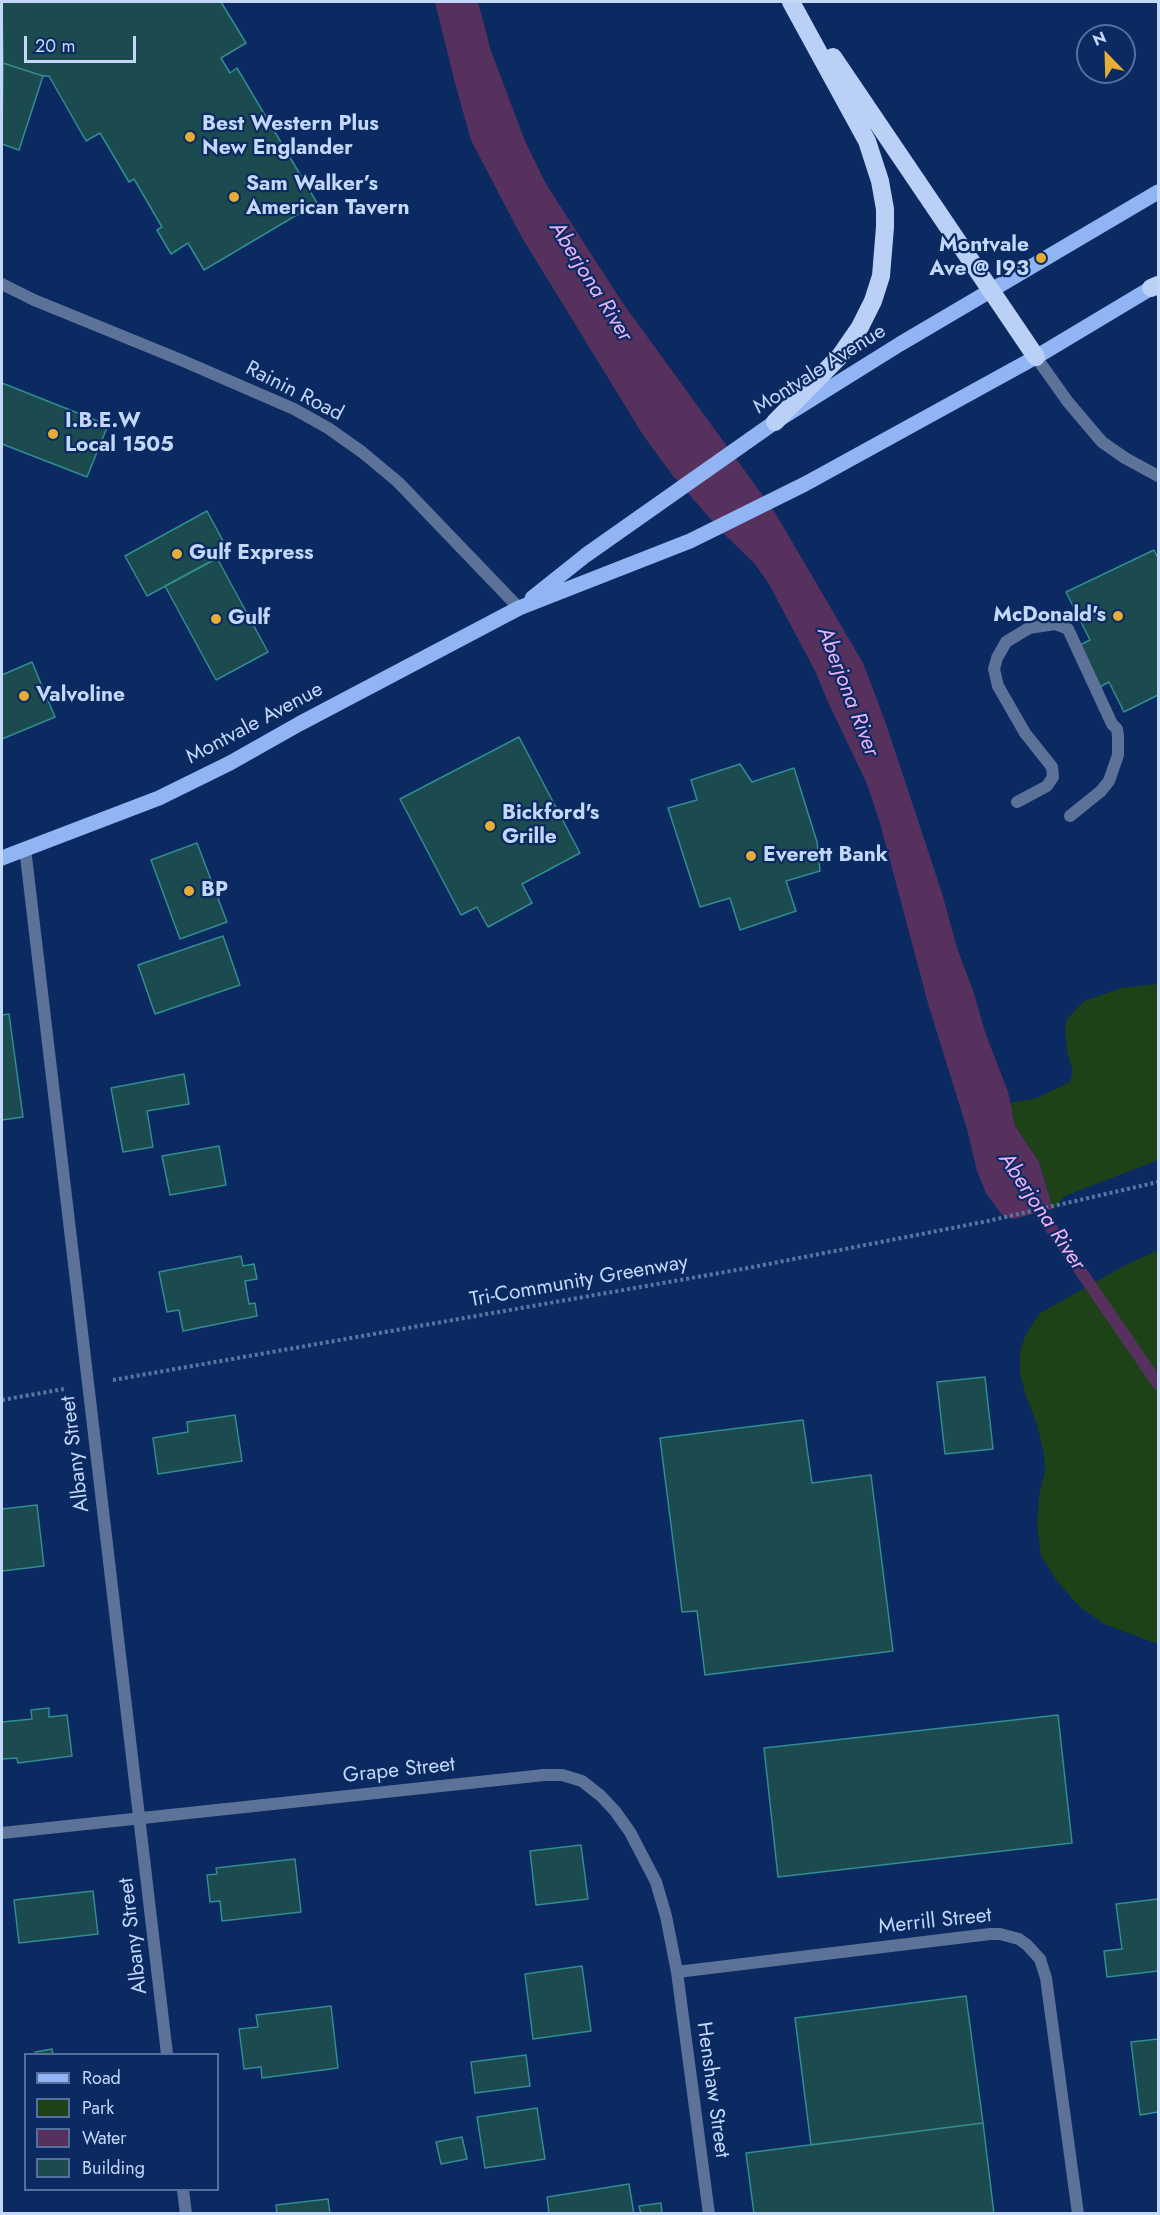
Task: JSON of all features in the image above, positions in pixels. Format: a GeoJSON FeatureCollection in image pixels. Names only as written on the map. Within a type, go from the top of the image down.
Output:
{"type":"FeatureCollection","features":[{"type":"Feature","properties":{"kind":"highway"},"geometry":{"type":"LineString","coordinates":[[793,2],[1036,357]]}},
{"type":"Feature","properties":{"kind":"highway"},"geometry":{"type":"LineString","coordinates":[[775,422],[840,356],[860,327],[873,301],[881,276],[885,227],[885,209],[880,181],[867,141],[793,2]]}},
{"type":"Feature","properties":{"kind":"main road","name":"Montvale Avenue"},"geometry":{"type":"LineString","coordinates":[[519,608],[586,555],[775,422],[900,344],[1158,192]]}},
{"type":"Feature","properties":{"kind":"main road","name":"Montvale Avenue"},"geometry":{"type":"LineString","coordinates":[[2,858],[134,808],[192,782],[519,608],[690,541],[804,484],[1036,357],[1156,286]]}},
{"type":"Feature","properties":{"kind":"street","name":"Rainin Road"},"geometry":{"type":"LineString","coordinates":[[2,284],[34,300],[266,397],[328,428],[399,482],[519,608]]}},
{"type":"Feature","properties":{"kind":"street"},"geometry":{"type":"LineString","coordinates":[[1036,357],[1068,402],[1102,442],[1158,476]]}},
{"type":"Feature","properties":{"kind":"street"},"geometry":{"type":"LineString","coordinates":[[1017,802],[1047,786],[1053,777],[1052,767],[1025,733],[998,686],[994,669],[1001,649],[1014,636],[1038,626],[1055,624],[1068,628],[1119,736],[1115,769],[1109,781],[1101,791],[1070,816]]}},
{"type":"Feature","properties":{"kind":"street","name":"Albany Street"},"geometry":{"type":"LineString","coordinates":[[25,848],[167,2053]]}},
{"type":"Feature","properties":{"kind":"street","name":"Grape Street"},"geometry":{"type":"LineString","coordinates":[[2,1833],[544,1775],[570,1776],[582,1781],[602,1796],[630,1832],[656,1882],[666,1916],[677,1972]]}},
{"type":"Feature","properties":{"kind":"street","name":"Merrill Street"},"geometry":{"type":"LineString","coordinates":[[677,1972],[990,1934],[1000,1934],[1019,1940],[1040,1959],[1046,1978],[1078,2214]]}},
{"type":"Feature","properties":{"kind":"street","name":"Henshaw Street"},"geometry":{"type":"LineString","coordinates":[[677,1972],[709,2214]]}},
{"type":"Feature","properties":{"kind":"street"},"geometry":{"type":"LineString","coordinates":[[183,2191],[186,2214]]}},
{"type":"Feature","properties":{"kind":"path","name":"Tri-Community Greenway"},"geometry":{"type":"LineString","coordinates":[[2,1400],[748,1268],[988,1221],[1158,1182]]}},
{"type":"Feature","properties":{"kind":"green space"},"geometry":{"type":"Polygon","coordinates":[[[1158,984],[1158,1160],[1065,1196],[1053,1209],[1039,1162],[1015,1126],[1010,1103],[1037,1098],[1070,1082],[1073,1072],[1067,1051],[1065,1028],[1068,1018],[1084,1001],[1122,988],[1158,984]]]}},
{"type":"Feature","properties":{"kind":"green space"},"geometry":{"type":"Polygon","coordinates":[[[1158,1250],[1158,1644],[1104,1624],[1080,1607],[1057,1581],[1041,1556],[1037,1525],[1039,1497],[1045,1470],[1044,1455],[1037,1424],[1020,1373],[1020,1351],[1026,1334],[1040,1313],[1124,1266],[1158,1250]]]}},
{"type":"Feature","properties":{"kind":"water"},"geometry":{"type":"Polygon","coordinates":[[[435,2],[478,2],[491,51],[525,141],[546,184],[622,302],[774,511],[863,663],[885,721],[942,893],[958,951],[973,990],[985,1032],[1008,1092],[1015,1126],[1039,1162],[1053,1209],[1013,1219],[1002,1215],[986,1193],[977,1171],[967,1129],[929,1007],[880,823],[867,784],[815,671],[769,584],[755,564],[722,532],[673,476],[643,435],[521,236],[471,140],[435,2]]]}},
{"type":"Feature","properties":{"kind":"building","name":"Best Western Plus New Englander"},"geometry":{"type":"Polygon","coordinates":[[[2,2],[221,2],[246,43],[221,58],[230,73],[237,68],[317,203],[204,270],[188,243],[171,254],[157,230],[162,227],[134,179],[129,182],[100,133],[86,141],[49,76],[3,63],[2,2]]]}},
{"type":"Feature","properties":{"kind":"building"},"geometry":{"type":"Polygon","coordinates":[[[3,63],[43,76],[19,150],[2,144],[3,63]]]}},
{"type":"Feature","properties":{"kind":"building","name":"I.B.E.W Local 1505"},"geometry":{"type":"Polygon","coordinates":[[[2,383],[108,425],[87,477],[2,444],[2,383]]]}},
{"type":"Feature","properties":{"kind":"building","name":"Gulf Express"},"geometry":{"type":"Polygon","coordinates":[[[207,511],[229,552],[147,596],[125,556],[207,511]]]}},
{"type":"Feature","properties":{"kind":"building","name":"McDonald's"},"geometry":{"type":"Polygon","coordinates":[[[1154,550],[1158,558],[1158,695],[1124,712],[1109,682],[1098,688],[1078,646],[1090,640],[1066,592],[1154,550]]]}},
{"type":"Feature","properties":{"kind":"building","name":"Gulf"},"geometry":{"type":"Polygon","coordinates":[[[217,558],[268,652],[216,680],[165,586],[217,558]]]}},
{"type":"Feature","properties":{"kind":"building","name":"Valvoline"},"geometry":{"type":"Polygon","coordinates":[[[32,662],[55,717],[2,739],[2,675],[32,662]]]}},
{"type":"Feature","properties":{"kind":"building","name":"Bickford's Grille"},"geometry":{"type":"Polygon","coordinates":[[[519,737],[580,853],[522,884],[532,903],[488,927],[477,907],[461,915],[400,799],[519,737]]]}},
{"type":"Feature","properties":{"kind":"building","name":"Everett Bank"},"geometry":{"type":"Polygon","coordinates":[[[740,764],[752,782],[794,768],[817,842],[820,871],[786,881],[796,911],[740,930],[730,898],[700,907],[668,808],[697,800],[691,780],[740,764]]]}},
{"type":"Feature","properties":{"kind":"building","name":"BP"},"geometry":{"type":"Polygon","coordinates":[[[197,843],[227,922],[180,939],[151,860],[197,843]]]}},
{"type":"Feature","properties":{"kind":"building"},"geometry":{"type":"Polygon","coordinates":[[[223,936],[240,985],[155,1014],[138,965],[223,936]]]}},
{"type":"Feature","properties":{"kind":"building"},"geometry":{"type":"Polygon","coordinates":[[[9,1014],[23,1117],[2,1120],[2,1015],[9,1014]]]}},
{"type":"Feature","properties":{"kind":"building"},"geometry":{"type":"Polygon","coordinates":[[[184,1074],[189,1104],[147,1111],[153,1147],[123,1152],[111,1088],[184,1074]]]}},
{"type":"Feature","properties":{"kind":"building"},"geometry":{"type":"Polygon","coordinates":[[[219,1146],[226,1185],[170,1195],[162,1156],[219,1146]]]}},
{"type":"Feature","properties":{"kind":"building"},"geometry":{"type":"Polygon","coordinates":[[[241,1256],[243,1266],[254,1264],[257,1279],[245,1281],[249,1304],[255,1303],[257,1316],[183,1331],[179,1310],[167,1312],[159,1272],[241,1256]]]}},
{"type":"Feature","properties":{"kind":"building"},"geometry":{"type":"Polygon","coordinates":[[[985,1377],[993,1449],[945,1454],[937,1382],[985,1377]]]}},
{"type":"Feature","properties":{"kind":"building"},"geometry":{"type":"Polygon","coordinates":[[[235,1415],[242,1461],[158,1474],[153,1438],[188,1432],[187,1422],[235,1415]]]}},
{"type":"Feature","properties":{"kind":"building"},"geometry":{"type":"Polygon","coordinates":[[[803,1420],[812,1483],[871,1475],[893,1651],[705,1675],[697,1611],[682,1612],[660,1438],[803,1420]]]}},
{"type":"Feature","properties":{"kind":"building"},"geometry":{"type":"Polygon","coordinates":[[[37,1505],[44,1566],[2,1571],[2,1509],[37,1505]]]}},
{"type":"Feature","properties":{"kind":"building"},"geometry":{"type":"Polygon","coordinates":[[[49,1708],[49,1717],[67,1715],[72,1756],[18,1763],[17,1758],[2,1759],[2,1722],[32,1719],[31,1710],[49,1708]]]}},
{"type":"Feature","properties":{"kind":"building"},"geometry":{"type":"Polygon","coordinates":[[[1058,1715],[1072,1843],[778,1877],[764,1748],[1058,1715]]]}},
{"type":"Feature","properties":{"kind":"building"},"geometry":{"type":"Polygon","coordinates":[[[581,1845],[588,1899],[536,1905],[530,1851],[581,1845]]]}},
{"type":"Feature","properties":{"kind":"building"},"geometry":{"type":"Polygon","coordinates":[[[295,1859],[301,1912],[222,1921],[220,1901],[210,1902],[207,1875],[217,1874],[216,1868],[295,1859]]]}},
{"type":"Feature","properties":{"kind":"building"},"geometry":{"type":"Polygon","coordinates":[[[93,1891],[98,1934],[19,1943],[14,1900],[93,1891]]]}},
{"type":"Feature","properties":{"kind":"building"},"geometry":{"type":"Polygon","coordinates":[[[1158,1899],[1158,1971],[1107,1977],[1104,1951],[1122,1949],[1116,1904],[1158,1899]]]}},
{"type":"Feature","properties":{"kind":"building"},"geometry":{"type":"Polygon","coordinates":[[[582,1966],[591,2031],[533,2039],[525,1974],[582,1966]]]}},
{"type":"Feature","properties":{"kind":"building"},"geometry":{"type":"Polygon","coordinates":[[[966,1996],[983,2123],[811,2145],[795,2018],[966,1996]]]}},
{"type":"Feature","properties":{"kind":"building"},"geometry":{"type":"Polygon","coordinates":[[[331,2006],[338,2068],[262,2078],[261,2067],[244,2069],[239,2029],[258,2027],[256,2015],[331,2006]]]}},
{"type":"Feature","properties":{"kind":"building"},"geometry":{"type":"Polygon","coordinates":[[[1158,2039],[1158,2112],[1140,2115],[1131,2042],[1158,2039]]]}},
{"type":"Feature","properties":{"kind":"building"},"geometry":{"type":"Polygon","coordinates":[[[52,2049],[53,2053],[36,2053],[52,2049]]]}},
{"type":"Feature","properties":{"kind":"building"},"geometry":{"type":"Polygon","coordinates":[[[526,2055],[530,2086],[475,2093],[471,2062],[526,2055]]]}},
{"type":"Feature","properties":{"kind":"building"},"geometry":{"type":"Polygon","coordinates":[[[537,2108],[545,2159],[485,2168],[477,2117],[537,2108]]]}},
{"type":"Feature","properties":{"kind":"building"},"geometry":{"type":"Polygon","coordinates":[[[983,2123],[994,2214],[754,2214],[746,2153],[983,2123]]]}},
{"type":"Feature","properties":{"kind":"building"},"geometry":{"type":"Polygon","coordinates":[[[462,2137],[467,2159],[441,2164],[436,2142],[462,2137]]]}},
{"type":"Feature","properties":{"kind":"building"},"geometry":{"type":"Polygon","coordinates":[[[629,2184],[634,2214],[549,2214],[547,2197],[629,2184]]]}},
{"type":"Feature","properties":{"kind":"building"},"geometry":{"type":"Polygon","coordinates":[[[328,2199],[330,2214],[277,2214],[276,2205],[328,2199]]]}},
{"type":"Feature","properties":{"kind":"building"},"geometry":{"type":"Polygon","coordinates":[[[661,2203],[662,2214],[641,2214],[639,2206],[661,2203]]]}},
{"type":"Feature","properties":{"kind":"waterway","name":"Aberjona River"},"geometry":{"type":"LineString","coordinates":[[1032,1200],[1158,1384]]}},
{"type":"Feature","properties":{"kind":"place","name":"Best Western Plus New Englander"},"geometry":{"type":"Point","coordinates":[190,137]}},
{"type":"Feature","properties":{"kind":"place","name":"Sam Walker’s American Tavern"},"geometry":{"type":"Point","coordinates":[234,197]}},
{"type":"Feature","properties":{"kind":"place","name":"Montvale Ave @ I93"},"geometry":{"type":"Point","coordinates":[1041,258]}},
{"type":"Feature","properties":{"kind":"place","name":"I.B.E.W Local 1505"},"geometry":{"type":"Point","coordinates":[53,434]}},
{"type":"Feature","properties":{"kind":"place","name":"Gulf Express"},"geometry":{"type":"Point","coordinates":[177,554]}},
{"type":"Feature","properties":{"kind":"place","name":"McDonald's"},"geometry":{"type":"Point","coordinates":[1118,616]}},
{"type":"Feature","properties":{"kind":"place","name":"Gulf"},"geometry":{"type":"Point","coordinates":[216,619]}},
{"type":"Feature","properties":{"kind":"place","name":"Valvoline"},"geometry":{"type":"Point","coordinates":[24,696]}},
{"type":"Feature","properties":{"kind":"place","name":"Bickford's Grille"},"geometry":{"type":"Point","coordinates":[490,826]}},
{"type":"Feature","properties":{"kind":"place","name":"Everett Bank"},"geometry":{"type":"Point","coordinates":[751,856]}},
{"type":"Feature","properties":{"kind":"place","name":"BP"},"geometry":{"type":"Point","coordinates":[189,891]}}]}
